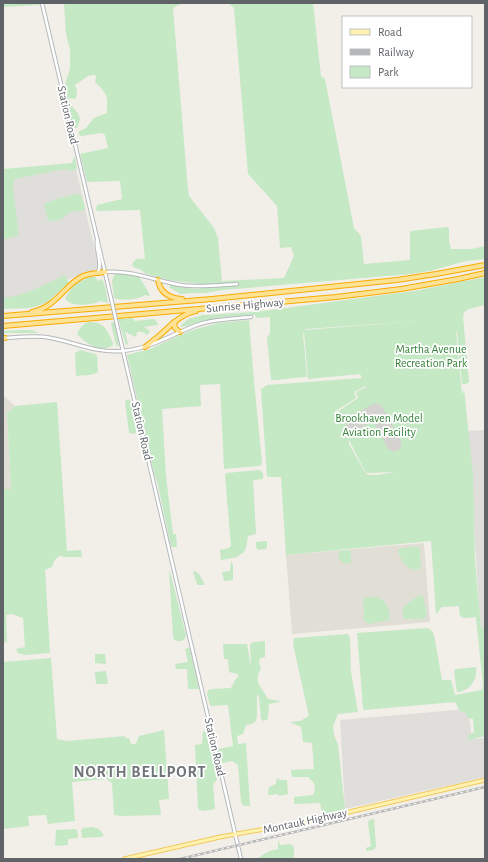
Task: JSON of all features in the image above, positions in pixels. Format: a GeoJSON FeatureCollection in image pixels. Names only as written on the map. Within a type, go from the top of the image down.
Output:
{"type":"FeatureCollection","features":[{"type":"Feature","properties":{"kind":"highway","name":"Sunrise Highway"},"geometry":{"type":"LineString","coordinates":[[3,316],[212,299],[397,280],[485,264]]}},
{"type":"Feature","properties":{"kind":"highway"},"geometry":{"type":"LineString","coordinates":[[10,316],[45,308],[84,276],[105,272]]}},
{"type":"Feature","properties":{"kind":"highway","name":"Sunrise Highway"},"geometry":{"type":"LineString","coordinates":[[3,326],[336,297],[401,289],[485,273]]}},
{"type":"Feature","properties":{"kind":"highway"},"geometry":{"type":"LineString","coordinates":[[158,280],[161,290],[170,297],[179,299],[212,299]]}},
{"type":"Feature","properties":{"kind":"highway"},"geometry":{"type":"LineString","coordinates":[[145,347],[184,315],[190,312],[224,306]]}},
{"type":"Feature","properties":{"kind":"highway"},"geometry":{"type":"LineString","coordinates":[[174,322],[175,328],[180,332]]}},
{"type":"Feature","properties":{"kind":"main road","name":"Station Road"},"geometry":{"type":"LineString","coordinates":[[42,3],[241,859]]}},
{"type":"Feature","properties":{"kind":"main road"},"geometry":{"type":"LineString","coordinates":[[97,240],[96,245],[100,268],[97,273]]}},
{"type":"Feature","properties":{"kind":"main road"},"geometry":{"type":"LineString","coordinates":[[105,272],[132,273],[193,287],[237,284]]}},
{"type":"Feature","properties":{"kind":"main road"},"geometry":{"type":"LineString","coordinates":[[4,338],[29,336],[49,338],[97,350],[122,351],[145,347],[194,326],[212,321],[251,317]]}},
{"type":"Feature","properties":{"kind":"main road","name":"Montauk Highway"},"geometry":{"type":"LineString","coordinates":[[124,859],[235,835],[320,819],[485,780]]}},
{"type":"Feature","properties":{"kind":"shaded area"},"geometry":{"type":"Polygon","coordinates":[[[75,164],[98,269],[3,301],[3,170],[75,164]]]}},
{"type":"Feature","properties":{"kind":"shaded area"},"geometry":{"type":"Polygon","coordinates":[[[3,387],[4,396],[15,406],[7,414],[11,489],[3,489],[3,387]]]}},
{"type":"Feature","properties":{"kind":"shaded area"},"geometry":{"type":"Polygon","coordinates":[[[485,430],[485,700],[468,431],[485,430]]]}},
{"type":"Feature","properties":{"kind":"shaded area"},"geometry":{"type":"Polygon","coordinates":[[[424,543],[430,622],[292,634],[286,555],[424,543]]]}},
{"type":"Feature","properties":{"kind":"shaded area"},"geometry":{"type":"Polygon","coordinates":[[[468,709],[472,739],[485,738],[485,777],[345,809],[340,720],[468,709]]]}},
{"type":"Feature","properties":{"kind":"green space"},"geometry":{"type":"Polygon","coordinates":[[[3,3],[40,3],[40,5],[3,7],[3,3]]]}},
{"type":"Feature","properties":{"kind":"green space"},"geometry":{"type":"Polygon","coordinates":[[[64,3],[183,3],[173,8],[188,190],[189,196],[214,228],[218,238],[222,281],[284,278],[294,256],[291,247],[280,248],[277,206],[248,174],[234,8],[228,3],[313,3],[321,76],[325,79],[354,228],[361,236],[364,264],[410,260],[411,231],[447,227],[449,228],[449,241],[451,249],[472,249],[485,246],[485,259],[466,261],[430,271],[411,274],[180,294],[169,287],[171,285],[195,289],[210,287],[169,280],[146,274],[140,269],[135,268],[132,265],[136,260],[145,259],[140,210],[96,210],[97,205],[122,199],[120,181],[87,182],[80,154],[108,148],[105,135],[102,133],[80,136],[78,132],[86,128],[94,118],[107,113],[107,101],[104,92],[95,82],[96,76],[88,76],[75,85],[77,92],[76,97],[75,99],[69,98],[70,103],[79,114],[80,118],[77,128],[73,128],[64,88],[70,68],[70,50],[66,34],[64,3]]]}},
{"type":"Feature","properties":{"kind":"green space"},"geometry":{"type":"Polygon","coordinates":[[[75,157],[77,168],[73,171],[65,169],[14,179],[13,188],[19,235],[3,240],[3,169],[72,163],[75,157]]]}},
{"type":"Feature","properties":{"kind":"green space"},"geometry":{"type":"Polygon","coordinates":[[[77,194],[81,195],[85,207],[83,211],[71,212],[60,220],[48,221],[44,204],[56,199],[77,194]]]}},
{"type":"Feature","properties":{"kind":"green space"},"geometry":{"type":"Polygon","coordinates":[[[115,273],[138,276],[150,296],[145,295],[130,300],[114,298],[112,281],[115,273]]]}},
{"type":"Feature","properties":{"kind":"green space"},"geometry":{"type":"Polygon","coordinates":[[[65,275],[69,283],[42,305],[3,309],[3,298],[19,295],[65,275]]]}},
{"type":"Feature","properties":{"kind":"green space"},"geometry":{"type":"Polygon","coordinates":[[[89,277],[95,277],[98,281],[102,279],[105,286],[108,303],[100,301],[90,304],[77,305],[70,303],[65,299],[75,285],[89,277]]]}},
{"type":"Feature","properties":{"kind":"green space"},"geometry":{"type":"Polygon","coordinates":[[[485,277],[485,305],[469,309],[464,312],[463,317],[469,382],[466,384],[462,384],[456,331],[462,395],[464,389],[473,474],[475,560],[481,627],[485,628],[485,736],[468,740],[468,736],[474,732],[473,719],[468,718],[466,713],[460,711],[455,702],[364,710],[363,708],[357,633],[428,628],[434,635],[442,680],[451,680],[455,695],[482,690],[483,686],[476,617],[464,618],[460,616],[459,606],[442,607],[436,614],[431,541],[286,555],[281,477],[267,476],[261,389],[267,385],[362,378],[360,374],[308,379],[304,332],[307,376],[271,380],[267,337],[270,334],[270,317],[256,318],[255,315],[223,317],[181,327],[181,325],[188,319],[203,315],[255,312],[414,291],[485,277]],[[416,321],[306,329],[305,330],[416,321]],[[366,386],[354,392],[356,398],[334,412],[334,414],[358,398],[356,392],[367,387],[366,386]],[[349,440],[349,444],[366,474],[377,475],[396,472],[366,473],[349,440]]]}},
{"type":"Feature","properties":{"kind":"green space"},"geometry":{"type":"Polygon","coordinates":[[[132,318],[135,321],[154,319],[158,325],[144,327],[150,331],[147,335],[142,332],[137,332],[136,337],[125,332],[128,344],[126,345],[118,319],[132,318]]]}},
{"type":"Feature","properties":{"kind":"green space"},"geometry":{"type":"Polygon","coordinates":[[[249,320],[262,463],[259,466],[224,469],[220,384],[200,385],[201,406],[162,409],[166,476],[173,534],[176,534],[177,547],[171,547],[127,355],[150,349],[189,331],[218,323],[249,320]]]}},
{"type":"Feature","properties":{"kind":"green space"},"geometry":{"type":"Polygon","coordinates":[[[89,322],[99,323],[102,325],[109,334],[113,345],[98,348],[89,344],[80,337],[77,334],[79,330],[83,325],[89,322]]]}},
{"type":"Feature","properties":{"kind":"green space"},"geometry":{"type":"Polygon","coordinates":[[[112,322],[115,323],[119,346],[116,345],[111,324],[112,322]]]}},
{"type":"Feature","properties":{"kind":"green space"},"geometry":{"type":"Polygon","coordinates":[[[32,330],[39,333],[3,333],[3,331],[32,330]]]}},
{"type":"Feature","properties":{"kind":"green space"},"geometry":{"type":"Polygon","coordinates":[[[81,350],[97,356],[98,372],[90,375],[76,376],[75,353],[81,350]]]}},
{"type":"Feature","properties":{"kind":"green space"},"geometry":{"type":"Polygon","coordinates":[[[128,399],[131,402],[138,431],[134,434],[129,433],[125,401],[128,399]]]}},
{"type":"Feature","properties":{"kind":"green space"},"geometry":{"type":"Polygon","coordinates":[[[57,402],[67,551],[81,550],[82,557],[59,556],[54,561],[52,567],[45,570],[50,653],[25,655],[18,653],[16,649],[25,647],[23,618],[12,614],[6,615],[7,642],[3,643],[3,489],[11,489],[7,413],[15,406],[57,402]]]}},
{"type":"Feature","properties":{"kind":"green space"},"geometry":{"type":"Polygon","coordinates":[[[260,470],[263,473],[263,479],[253,480],[256,534],[248,536],[246,549],[237,557],[221,560],[220,550],[231,546],[225,475],[227,473],[260,470]]]}},
{"type":"Feature","properties":{"kind":"green space"},"geometry":{"type":"Polygon","coordinates":[[[267,541],[266,549],[258,550],[256,547],[256,542],[267,541]]]}},
{"type":"Feature","properties":{"kind":"green space"},"geometry":{"type":"Polygon","coordinates":[[[417,546],[420,549],[421,569],[408,568],[402,561],[398,549],[417,546]]]}},
{"type":"Feature","properties":{"kind":"green space"},"geometry":{"type":"Polygon","coordinates":[[[349,550],[351,552],[351,563],[344,564],[339,559],[338,551],[349,550]]]}},
{"type":"Feature","properties":{"kind":"green space"},"geometry":{"type":"Polygon","coordinates":[[[231,561],[233,565],[233,580],[224,581],[222,572],[230,571],[231,561]]]}},
{"type":"Feature","properties":{"kind":"green space"},"geometry":{"type":"Polygon","coordinates":[[[169,570],[186,635],[182,641],[174,640],[173,635],[169,570]]]}},
{"type":"Feature","properties":{"kind":"green space"},"geometry":{"type":"Polygon","coordinates":[[[195,571],[199,574],[205,585],[197,584],[193,572],[195,571]]]}},
{"type":"Feature","properties":{"kind":"green space"},"geometry":{"type":"Polygon","coordinates":[[[423,595],[427,615],[424,619],[403,619],[403,608],[415,598],[423,595]]]}},
{"type":"Feature","properties":{"kind":"green space"},"geometry":{"type":"Polygon","coordinates":[[[363,598],[380,598],[386,603],[389,610],[390,620],[368,624],[364,620],[363,598]]]}},
{"type":"Feature","properties":{"kind":"green space"},"geometry":{"type":"Polygon","coordinates":[[[348,634],[350,638],[351,672],[358,712],[338,714],[333,726],[334,735],[338,745],[345,809],[323,815],[320,803],[294,804],[294,797],[313,795],[315,790],[314,783],[308,777],[292,777],[291,770],[314,769],[312,743],[303,742],[301,727],[290,722],[300,721],[309,716],[293,644],[294,638],[348,634]]]}},
{"type":"Feature","properties":{"kind":"green space"},"geometry":{"type":"Polygon","coordinates":[[[265,641],[265,657],[260,658],[259,663],[261,669],[258,677],[259,685],[268,699],[280,701],[269,704],[268,719],[263,721],[261,719],[259,697],[257,694],[257,717],[255,722],[246,725],[243,734],[237,736],[238,744],[246,743],[250,806],[244,806],[241,802],[238,765],[232,761],[222,763],[218,749],[233,746],[228,705],[210,705],[207,694],[208,690],[231,688],[238,677],[238,674],[229,672],[228,659],[224,659],[223,644],[247,644],[251,664],[250,644],[253,642],[265,641]]]}},
{"type":"Feature","properties":{"kind":"green space"},"geometry":{"type":"Polygon","coordinates":[[[189,648],[199,689],[188,689],[187,669],[176,669],[175,664],[188,662],[185,649],[189,648]]]}},
{"type":"Feature","properties":{"kind":"green space"},"geometry":{"type":"Polygon","coordinates":[[[95,654],[105,654],[106,664],[95,663],[95,654]]]}},
{"type":"Feature","properties":{"kind":"green space"},"geometry":{"type":"Polygon","coordinates":[[[51,658],[57,739],[67,741],[125,736],[125,738],[129,738],[131,744],[136,744],[139,736],[164,730],[169,799],[159,800],[161,815],[114,815],[112,783],[106,779],[72,782],[75,821],[48,824],[46,815],[28,816],[29,826],[3,829],[3,662],[51,658]]]}},
{"type":"Feature","properties":{"kind":"green space"},"geometry":{"type":"Polygon","coordinates":[[[476,667],[476,676],[472,684],[466,689],[457,692],[454,671],[456,669],[476,667]]]}},
{"type":"Feature","properties":{"kind":"green space"},"geometry":{"type":"Polygon","coordinates":[[[106,671],[108,684],[96,684],[95,672],[106,671]]]}},
{"type":"Feature","properties":{"kind":"green space"},"geometry":{"type":"Polygon","coordinates":[[[203,731],[209,733],[219,774],[217,780],[213,784],[215,809],[204,811],[199,810],[198,808],[195,745],[202,744],[203,731]]]}},
{"type":"Feature","properties":{"kind":"green space"},"geometry":{"type":"Polygon","coordinates":[[[278,778],[280,780],[287,780],[288,794],[279,796],[278,794],[268,795],[269,787],[276,784],[278,778]]]}},
{"type":"Feature","properties":{"kind":"green space"},"geometry":{"type":"Polygon","coordinates":[[[374,819],[376,847],[373,850],[366,851],[366,848],[371,846],[368,823],[369,820],[374,819]]]}},
{"type":"Feature","properties":{"kind":"green space"},"geometry":{"type":"Polygon","coordinates":[[[92,827],[99,829],[104,835],[101,837],[82,838],[81,830],[92,827]]]}},
{"type":"Feature","properties":{"kind":"green space"},"geometry":{"type":"Polygon","coordinates":[[[56,830],[77,830],[77,838],[68,839],[68,845],[55,846],[56,830]]]}},
{"type":"Feature","properties":{"kind":"green space"},"geometry":{"type":"Polygon","coordinates":[[[278,840],[280,845],[291,844],[294,847],[294,859],[259,859],[266,853],[278,849],[278,840]]]}},
{"type":"Feature","properties":{"kind":"runway"},"geometry":{"type":"LineString","coordinates":[[353,424],[376,411],[394,444]]}},
{"type":"Feature","properties":{"kind":"railway"},"geometry":{"type":"LineString","coordinates":[[180,859],[485,787]]}},
{"type":"Feature","properties":{"kind":"district","name":"NORTH BELLPORT"},"geometry":{"type":"Point","coordinates":[140,772]}},
{"type":"Feature","properties":{"kind":"park label","name":"Martha Avenue Recreation Park"},"geometry":{"type":"Point","coordinates":[431,356]}},
{"type":"Feature","properties":{"kind":"park label","name":"Brookhaven Model Aviation Facility"},"geometry":{"type":"Point","coordinates":[379,425]}}]}
